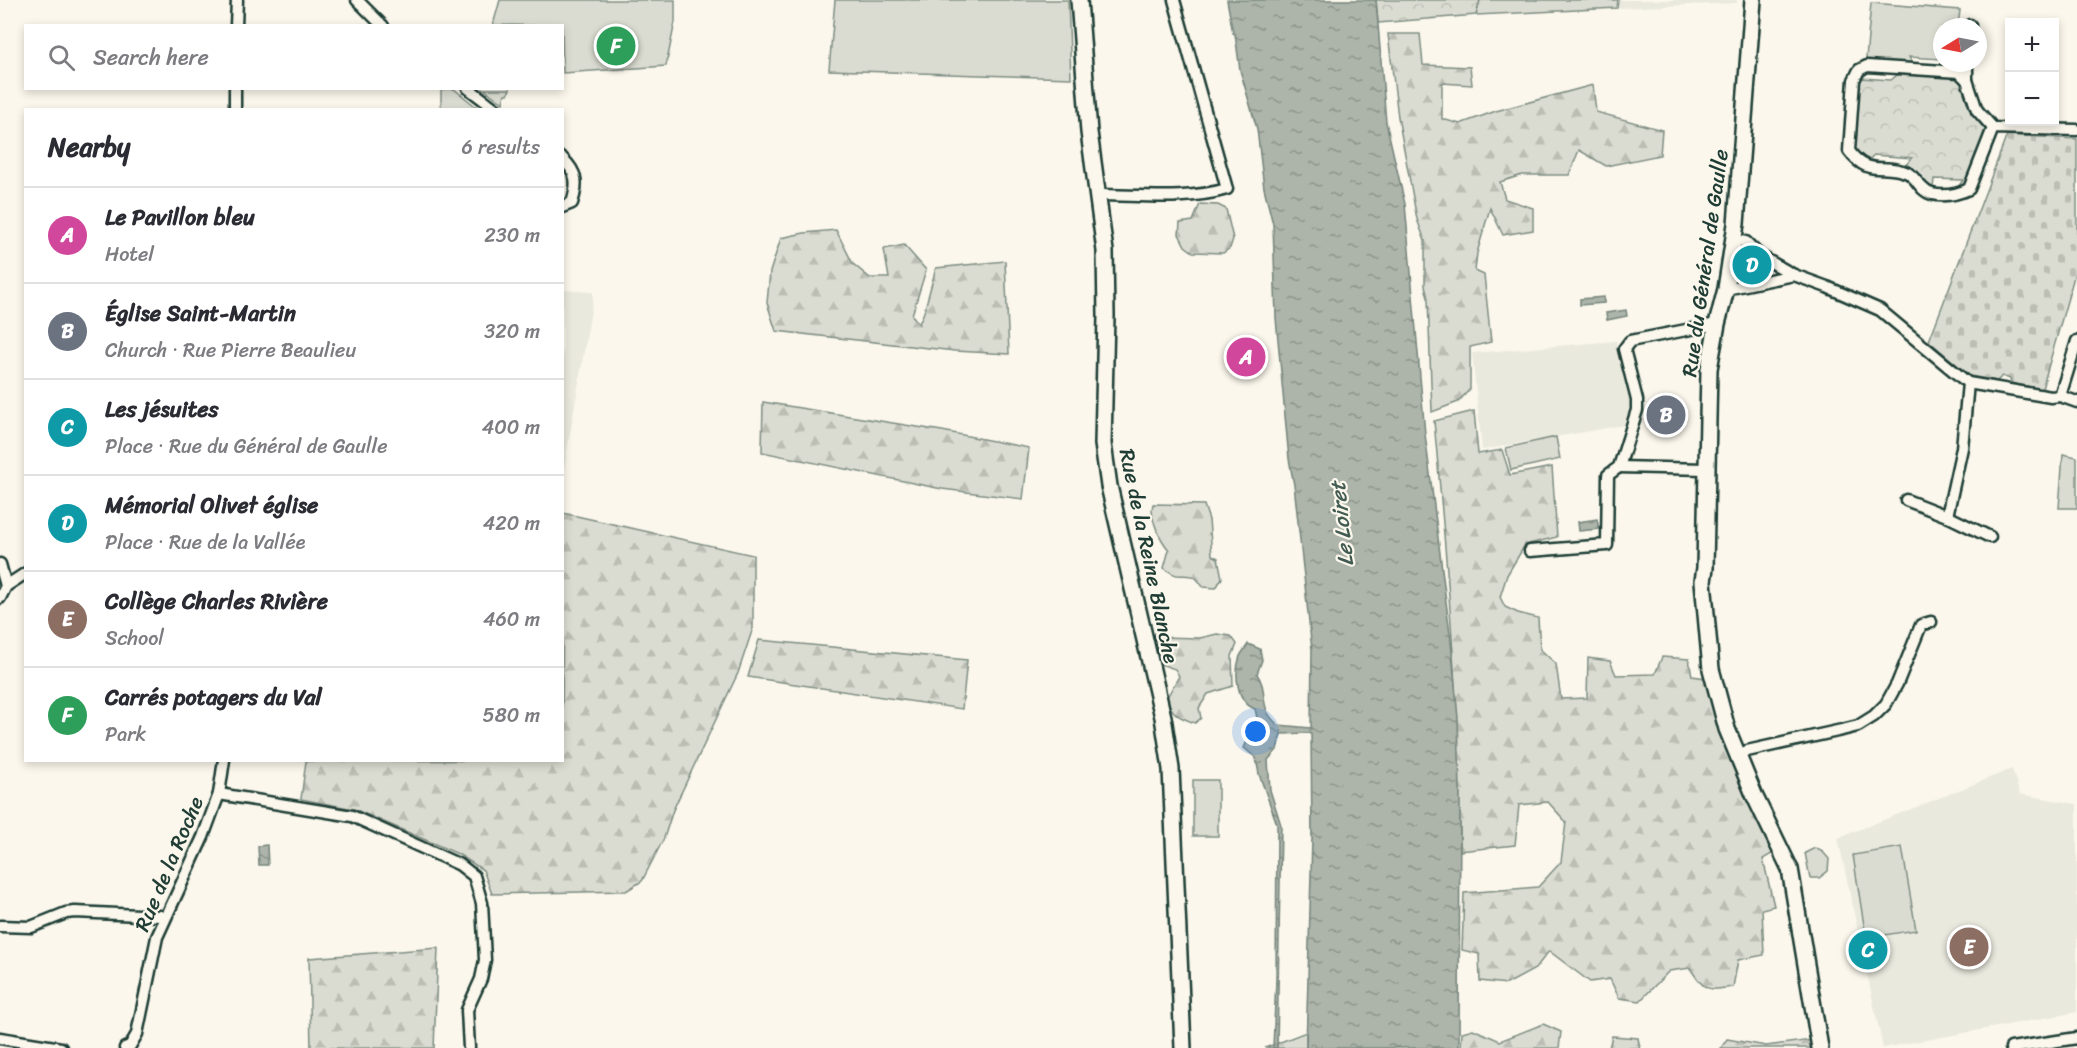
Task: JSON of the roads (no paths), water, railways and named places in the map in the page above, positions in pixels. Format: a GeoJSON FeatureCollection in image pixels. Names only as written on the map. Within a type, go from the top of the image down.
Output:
{"type":"FeatureCollection","features":[{"type":"Feature","properties":{"kind":"main road","name":"Rue de la Reine Blanche"},"geometry":{"type":"LineString","coordinates":[[1078,0],[1089,132],[1105,251],[1103,444],[1109,486],[1163,717],[1171,770],[1183,1048]]}},
{"type":"Feature","properties":{"kind":"main road","name":"Rue du Général de Gaulle"},"geometry":{"type":"LineString","coordinates":[[1753,0],[1734,239],[1726,289],[1708,369],[1710,385],[1703,581],[1711,669],[1727,729],[1799,867],[1828,1048]]}},
{"type":"Feature","properties":{"kind":"main road","name":"Rue du Général de Gaulle"},"geometry":{"type":"LineString","coordinates":[[1740,754],[1790,869],[1820,1048]]}},
{"type":"Feature","properties":{"kind":"street"},"geometry":{"type":"LineString","coordinates":[[236,24],[237,0]]}},
{"type":"Feature","properties":{"kind":"street"},"geometry":{"type":"LineString","coordinates":[[357,0],[381,24]]}},
{"type":"Feature","properties":{"kind":"street"},"geometry":{"type":"LineString","coordinates":[[1098,195],[1191,195],[1209,194],[1227,189],[1174,0]]}},
{"type":"Feature","properties":{"kind":"street"},"geometry":{"type":"LineString","coordinates":[[1967,80],[1959,72],[1943,69],[1867,66],[1859,70],[1854,80],[1849,151],[1857,161],[1868,168],[1893,168],[1911,175],[1922,189],[1931,194],[1958,194],[1969,189],[1993,128]]}},
{"type":"Feature","properties":{"kind":"street"},"geometry":{"type":"LineString","coordinates":[[1967,72],[1967,80],[1977,110],[1993,128],[2077,130]]}},
{"type":"Feature","properties":{"kind":"street"},"geometry":{"type":"LineString","coordinates":[[235,90],[235,108]]}},
{"type":"Feature","properties":{"kind":"street"},"geometry":{"type":"LineString","coordinates":[[471,90],[494,108]]}},
{"type":"Feature","properties":{"kind":"street"},"geometry":{"type":"LineString","coordinates":[[564,160],[574,173],[577,188],[572,203],[564,206]]}},
{"type":"Feature","properties":{"kind":"street"},"geometry":{"type":"LineString","coordinates":[[1734,239],[1746,242],[1760,256],[1794,275],[1880,310],[1968,383],[2051,397],[2060,396],[2077,402]]}},
{"type":"Feature","properties":{"kind":"street"},"geometry":{"type":"LineString","coordinates":[[1726,289],[1794,275]]}},
{"type":"Feature","properties":{"kind":"street"},"geometry":{"type":"LineString","coordinates":[[1530,551],[1607,545],[1608,475],[1619,467],[1637,410],[1637,400],[1623,349],[1630,341],[1717,324]]}},
{"type":"Feature","properties":{"kind":"street"},"geometry":{"type":"LineString","coordinates":[[2060,396],[2077,340]]}},
{"type":"Feature","properties":{"kind":"street"},"geometry":{"type":"LineString","coordinates":[[1947,516],[1962,448],[1968,383]]}},
{"type":"Feature","properties":{"kind":"street"},"geometry":{"type":"LineString","coordinates":[[1619,467],[1706,469]]}},
{"type":"Feature","properties":{"kind":"street"},"geometry":{"type":"LineString","coordinates":[[1906,500],[1947,516],[1990,537]]}},
{"type":"Feature","properties":{"kind":"street"},"geometry":{"type":"LineString","coordinates":[[0,564],[6,586]]}},
{"type":"Feature","properties":{"kind":"street"},"geometry":{"type":"LineString","coordinates":[[0,598],[6,586],[24,574]]}},
{"type":"Feature","properties":{"kind":"street"},"geometry":{"type":"LineString","coordinates":[[1740,754],[1858,726],[1874,716],[1886,704],[1897,684],[1921,625],[1931,622]]}},
{"type":"Feature","properties":{"kind":"street","name":"Rue de la Roche"},"geometry":{"type":"LineString","coordinates":[[127,1047],[137,1034],[157,937],[203,837],[219,794],[224,762]]}},
{"type":"Feature","properties":{"kind":"street"},"geometry":{"type":"LineString","coordinates":[[219,794],[352,816],[460,865],[474,876],[482,903],[484,960],[481,979],[467,1010],[469,1048]]}},
{"type":"Feature","properties":{"kind":"street"},"geometry":{"type":"LineString","coordinates":[[0,926],[30,927],[66,913],[75,912],[165,918]]}},
{"type":"Feature","properties":{"kind":"street"},"geometry":{"type":"LineString","coordinates":[[0,1038],[61,1048]]}},
{"type":"Feature","properties":{"kind":"street"},"geometry":{"type":"LineString","coordinates":[[2011,1048],[2077,1038]]}},
{"type":"Feature","properties":{"kind":"water","name":"Le Loiret"},"geometry":{"type":"Polygon","coordinates":[[[1227,0],[1376,0],[1386,122],[1405,204],[1425,434],[1451,641],[1458,718],[1459,1048],[1306,1048],[1312,839],[1311,733],[1281,734],[1277,750],[1268,760],[1270,790],[1281,825],[1277,1048],[1273,1048],[1277,824],[1259,774],[1256,758],[1244,748],[1249,736],[1259,745],[1262,739],[1255,709],[1240,694],[1237,670],[1240,656],[1248,644],[1260,649],[1262,660],[1257,674],[1262,684],[1269,715],[1278,725],[1311,728],[1312,650],[1294,485],[1289,459],[1276,318],[1273,224],[1264,188],[1257,129],[1240,70],[1227,0]]]}},
{"type":"Feature","properties":{"kind":"water"},"geometry":{"type":"Polygon","coordinates":[[[1604,297],[1604,303],[1580,305],[1580,299],[1604,297]]]}},
{"type":"Feature","properties":{"kind":"water"},"geometry":{"type":"Polygon","coordinates":[[[1626,310],[1627,316],[1607,320],[1606,313],[1626,310]]]}},
{"type":"Feature","properties":{"kind":"water"},"geometry":{"type":"Polygon","coordinates":[[[1597,519],[1599,529],[1579,531],[1578,522],[1597,519]]]}},
{"type":"Feature","properties":{"kind":"water"},"geometry":{"type":"Polygon","coordinates":[[[267,845],[268,865],[259,865],[258,846],[267,845]]]}},
{"type":"Feature","properties":{"kind":"place","name":"Carrés potagers du Val"},"geometry":{"type":"Point","coordinates":[616,46]}},
{"type":"Feature","properties":{"kind":"place","name":"Mémorial Olivet église"},"geometry":{"type":"Point","coordinates":[1752,265]}},
{"type":"Feature","properties":{"kind":"place","name":"Le Pavillon bleu"},"geometry":{"type":"Point","coordinates":[1246,357]}},
{"type":"Feature","properties":{"kind":"place","name":"Église Saint-Martin"},"geometry":{"type":"Point","coordinates":[1666,415]}},
{"type":"Feature","properties":{"kind":"place","name":"Collège Charles Rivière"},"geometry":{"type":"Point","coordinates":[1969,947]}},
{"type":"Feature","properties":{"kind":"place","name":"Les jésuites"},"geometry":{"type":"Point","coordinates":[1868,950]}}]}
